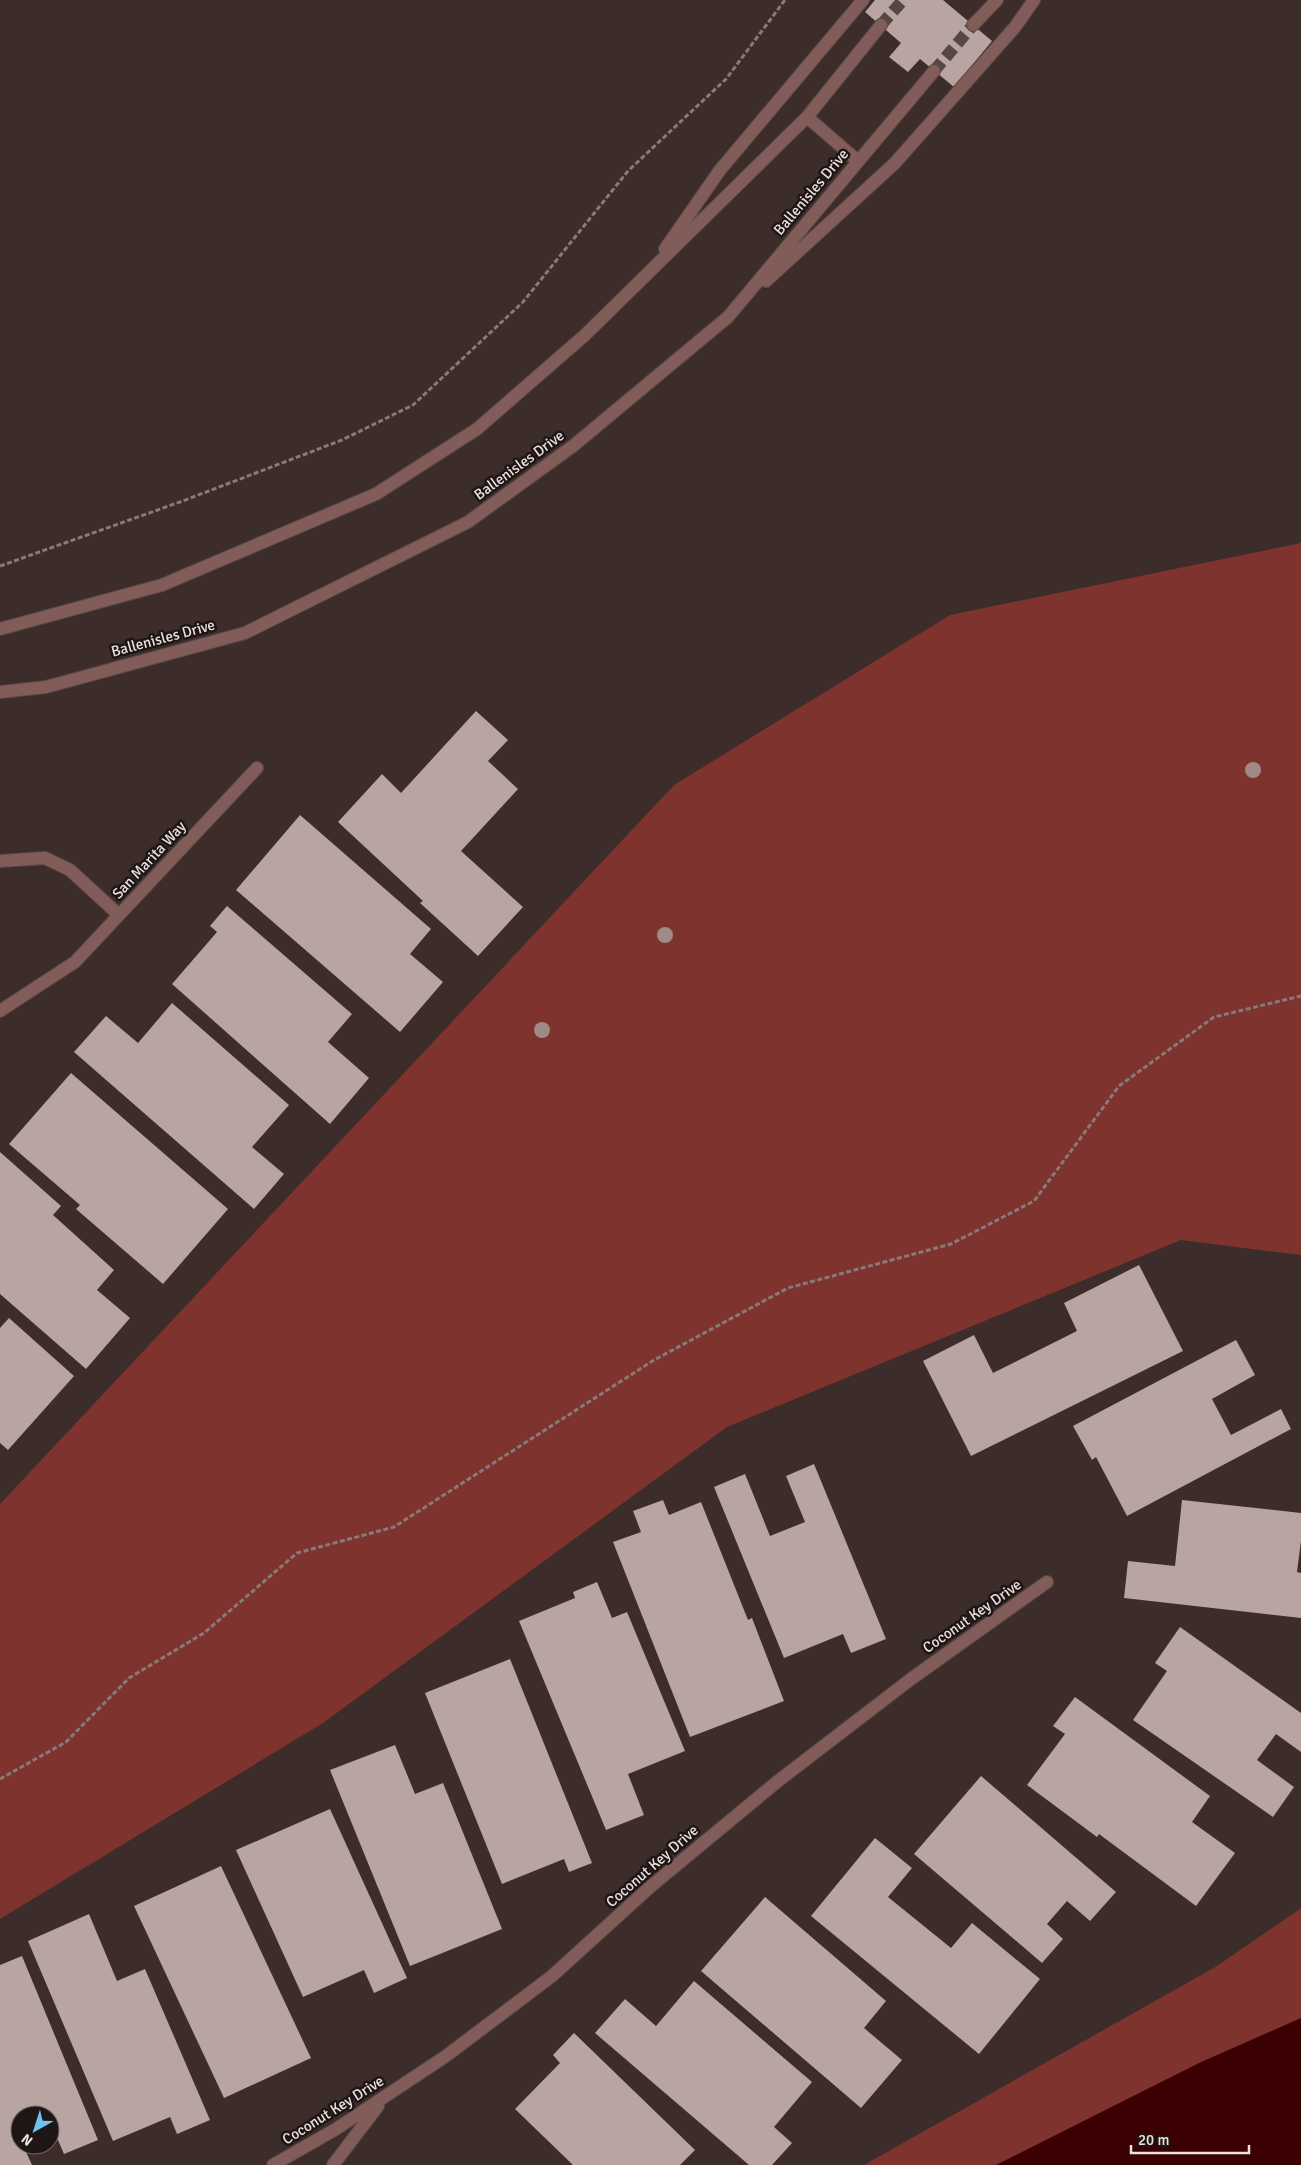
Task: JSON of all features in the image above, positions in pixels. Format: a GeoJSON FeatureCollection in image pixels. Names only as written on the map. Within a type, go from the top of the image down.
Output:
{"type":"FeatureCollection","features":[{"type":"Feature","properties":{"kind":"street"},"geometry":{"type":"LineString","coordinates":[[648,274],[720,170],[863,0]]}},
{"type":"Feature","properties":{"kind":"street"},"geometry":{"type":"LineString","coordinates":[[973,25],[997,0]]}},
{"type":"Feature","properties":{"kind":"street"},"geometry":{"type":"LineString","coordinates":[[728,316],[895,163],[1015,27],[1034,0]]}},
{"type":"Feature","properties":{"kind":"street"},"geometry":{"type":"LineString","coordinates":[[0,629],[162,585],[376,494],[477,430],[585,335],[807,116],[881,25]]}},
{"type":"Feature","properties":{"kind":"street","name":"Ballenisles Drive"},"geometry":{"type":"LineString","coordinates":[[0,692],[46,687],[245,633],[468,522],[573,446],[728,316],[934,71]]}},
{"type":"Feature","properties":{"kind":"street"},"geometry":{"type":"LineString","coordinates":[[807,116],[858,160]]}},
{"type":"Feature","properties":{"kind":"street","name":"San Marita Way"},"geometry":{"type":"LineString","coordinates":[[0,861],[45,858],[70,870],[119,916],[257,768]]}},
{"type":"Feature","properties":{"kind":"street"},"geometry":{"type":"LineString","coordinates":[[0,1011],[76,962],[119,916]]}},
{"type":"Feature","properties":{"kind":"street","name":"Coconut Key Drive"},"geometry":{"type":"LineString","coordinates":[[273,2165],[336,2129],[446,2056],[552,1976],[650,1887],[778,1780],[911,1679],[1047,1582]]}},
{"type":"Feature","properties":{"kind":"street"},"geometry":{"type":"LineString","coordinates":[[333,2165],[342,2150],[386,2096]]}},
{"type":"Feature","properties":{"kind":"path"},"geometry":{"type":"LineString","coordinates":[[0,566],[180,502],[342,440],[413,405],[523,302],[628,171],[726,79],[786,0]]}},
{"type":"Feature","properties":{"kind":"path"},"geometry":{"type":"LineString","coordinates":[[0,1779],[66,1742],[129,1678],[204,1633],[298,1553],[394,1527],[654,1360],[788,1288],[951,1244],[1034,1201],[1119,1086],[1214,1017],[1301,996]]}},
{"type":"Feature","properties":{"kind":"shaded area"},"geometry":{"type":"Polygon","coordinates":[[[1301,543],[1301,1255],[1181,1240],[727,1427],[323,1723],[0,1919],[0,1504],[674,785],[950,615],[1301,543]]]}},
{"type":"Feature","properties":{"kind":"shaded area"},"geometry":{"type":"Polygon","coordinates":[[[1301,1908],[1301,2165],[864,2165],[1217,1966],[1301,1908]]]}},
{"type":"Feature","properties":{"kind":"shaded area"},"geometry":{"type":"Polygon","coordinates":[[[1301,2018],[1301,2165],[996,2165],[1199,2063],[1301,2018]]]}},
{"type":"Feature","properties":{"kind":"building"},"geometry":{"type":"Polygon","coordinates":[[[875,0],[943,0],[992,41],[954,87],[920,59],[908,72],[889,57],[901,43],[865,12],[875,0]]]}},
{"type":"Feature","properties":{"kind":"building"},"geometry":{"type":"Polygon","coordinates":[[[476,711],[508,740],[488,761],[518,789],[461,851],[523,907],[478,956],[420,903],[423,901],[338,822],[382,774],[401,793],[476,711]]]}},
{"type":"Feature","properties":{"kind":"building"},"geometry":{"type":"Polygon","coordinates":[[[300,815],[431,929],[410,954],[443,982],[400,1032],[236,890],[300,815]]]}},
{"type":"Feature","properties":{"kind":"building"},"geometry":{"type":"Polygon","coordinates":[[[227,906],[352,1014],[328,1042],[369,1078],[330,1124],[172,984],[217,932],[210,926],[227,906]]]}},
{"type":"Feature","properties":{"kind":"building"},"geometry":{"type":"Polygon","coordinates":[[[172,1003],[289,1105],[252,1147],[284,1174],[254,1209],[74,1052],[106,1016],[138,1043],[172,1003]]]}},
{"type":"Feature","properties":{"kind":"building"},"geometry":{"type":"Polygon","coordinates":[[[71,1073],[228,1209],[163,1284],[76,1209],[80,1205],[9,1144],[71,1073]]]}},
{"type":"Feature","properties":{"kind":"building"},"geometry":{"type":"Polygon","coordinates":[[[0,1152],[61,1206],[53,1215],[114,1270],[97,1290],[130,1318],[86,1369],[0,1294],[0,1152]]]}},
{"type":"Feature","properties":{"kind":"building"},"geometry":{"type":"Polygon","coordinates":[[[1139,1265],[1183,1351],[971,1456],[923,1361],[974,1335],[993,1373],[1077,1331],[1064,1303],[1139,1265]]]}},
{"type":"Feature","properties":{"kind":"building"},"geometry":{"type":"Polygon","coordinates":[[[9,1318],[74,1376],[8,1450],[0,1443],[0,1328],[9,1318]]]}},
{"type":"Feature","properties":{"kind":"building"},"geometry":{"type":"Polygon","coordinates":[[[1236,1340],[1255,1375],[1212,1399],[1231,1435],[1281,1409],[1291,1429],[1127,1516],[1096,1457],[1092,1460],[1073,1426],[1236,1340]]]}},
{"type":"Feature","properties":{"kind":"building"},"geometry":{"type":"Polygon","coordinates":[[[814,1464],[886,1639],[851,1653],[843,1634],[784,1658],[714,1487],[745,1474],[770,1536],[805,1522],[786,1476],[814,1464]]]}},
{"type":"Feature","properties":{"kind":"building"},"geometry":{"type":"Polygon","coordinates":[[[663,1500],[669,1515],[701,1502],[748,1620],[752,1618],[784,1701],[690,1737],[613,1542],[641,1532],[633,1511],[663,1500]]]}},
{"type":"Feature","properties":{"kind":"building"},"geometry":{"type":"Polygon","coordinates":[[[1182,1500],[1301,1513],[1301,1541],[1297,1572],[1301,1573],[1301,1618],[1124,1598],[1128,1561],[1175,1566],[1182,1500]]]}},
{"type":"Feature","properties":{"kind":"building"},"geometry":{"type":"Polygon","coordinates":[[[597,1582],[612,1618],[627,1612],[685,1751],[628,1774],[644,1815],[606,1830],[519,1621],[575,1598],[573,1592],[597,1582]]]}},
{"type":"Feature","properties":{"kind":"building"},"geometry":{"type":"Polygon","coordinates":[[[1180,1627],[1301,1713],[1301,1752],[1276,1734],[1257,1760],[1294,1787],[1273,1817],[1133,1720],[1167,1671],[1155,1663],[1180,1627]]]}},
{"type":"Feature","properties":{"kind":"building"},"geometry":{"type":"Polygon","coordinates":[[[510,1659],[592,1863],[569,1872],[564,1859],[502,1884],[425,1693],[510,1659]]]}},
{"type":"Feature","properties":{"kind":"building"},"geometry":{"type":"Polygon","coordinates":[[[1075,1697],[1210,1796],[1192,1822],[1235,1853],[1196,1906],[1099,1834],[1097,1837],[1027,1785],[1065,1734],[1053,1726],[1075,1697]]]}},
{"type":"Feature","properties":{"kind":"building"},"geometry":{"type":"Polygon","coordinates":[[[395,1745],[415,1794],[443,1783],[502,1929],[410,1966],[330,1770],[395,1745]]]}},
{"type":"Feature","properties":{"kind":"building"},"geometry":{"type":"Polygon","coordinates":[[[981,1776],[1116,1892],[1090,1921],[1067,1901],[1047,1924],[1063,1939],[1042,1963],[914,1854],[981,1776]]]}},
{"type":"Feature","properties":{"kind":"building"},"geometry":{"type":"Polygon","coordinates":[[[330,1809],[407,1978],[374,1993],[364,1970],[303,1997],[236,1850],[330,1809]]]}},
{"type":"Feature","properties":{"kind":"building"},"geometry":{"type":"Polygon","coordinates":[[[875,1838],[912,1868],[888,1897],[951,1948],[972,1923],[1040,1979],[979,2054],[811,1916],[875,1838]]]}},
{"type":"Feature","properties":{"kind":"building"},"geometry":{"type":"Polygon","coordinates":[[[221,1866],[311,2058],[224,2098],[134,1906],[221,1866]]]}},
{"type":"Feature","properties":{"kind":"building"},"geometry":{"type":"Polygon","coordinates":[[[765,1897],[886,2001],[864,2028],[902,2060],[861,2108],[701,1971],[765,1897]]]}},
{"type":"Feature","properties":{"kind":"building"},"geometry":{"type":"Polygon","coordinates":[[[89,1914],[117,1981],[145,1969],[210,2120],[177,2134],[170,2117],[113,2141],[28,1941],[89,1914]]]}},
{"type":"Feature","properties":{"kind":"building"},"geometry":{"type":"Polygon","coordinates":[[[22,1956],[98,2140],[64,2154],[60,2145],[60,2105],[10,2105],[10,2155],[28,2155],[32,2165],[0,2165],[0,1965],[22,1956]]]}},
{"type":"Feature","properties":{"kind":"building"},"geometry":{"type":"Polygon","coordinates":[[[694,1981],[812,2082],[774,2127],[792,2143],[772,2165],[749,2165],[595,2033],[625,1999],[656,2026],[694,1981]]]}},
{"type":"Feature","properties":{"kind":"building"},"geometry":{"type":"Polygon","coordinates":[[[574,2033],[695,2150],[680,2165],[573,2165],[515,2109],[560,2063],[553,2055],[574,2033]]]}},
{"type":"Feature","properties":{"kind":"tunnel"},"geometry":{"type":"LineString","coordinates":[[881,25],[903,0]]}},
{"type":"Feature","properties":{"kind":"tunnel"},"geometry":{"type":"LineString","coordinates":[[934,71],[973,25]]}}]}
